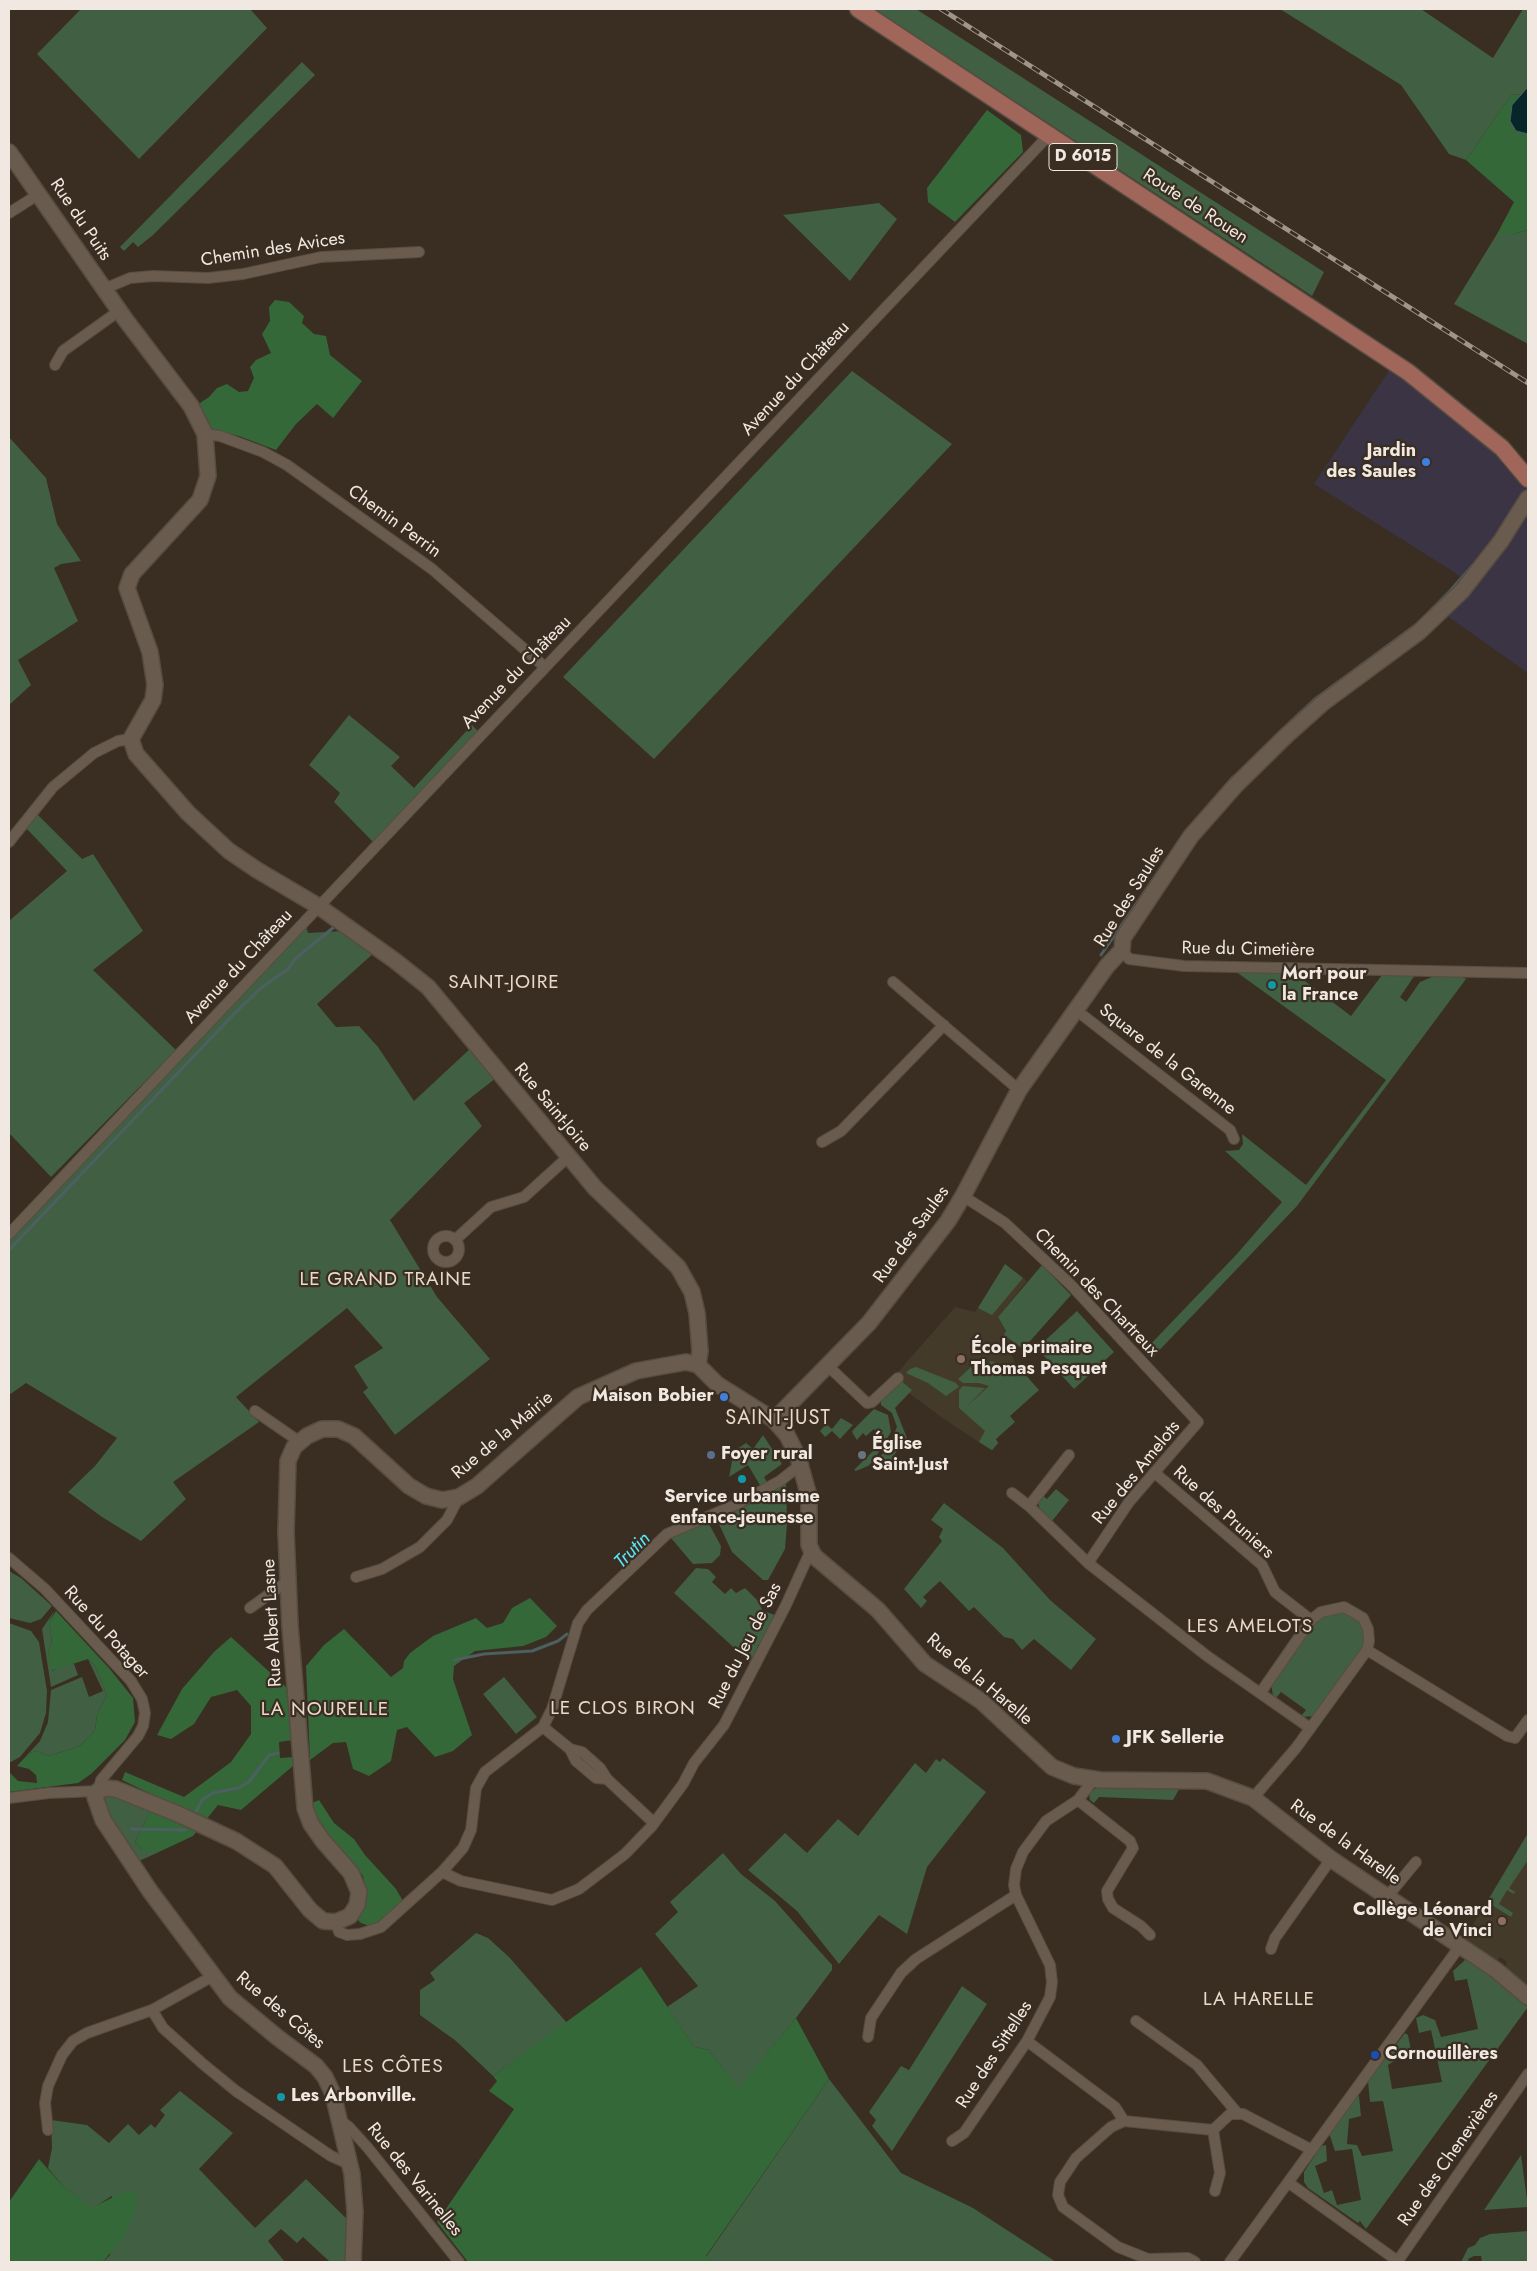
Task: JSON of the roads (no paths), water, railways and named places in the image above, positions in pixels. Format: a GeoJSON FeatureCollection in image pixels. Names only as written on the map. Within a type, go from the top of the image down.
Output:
{"type":"FeatureCollection","features":[{"type":"Feature","properties":{"kind":"main road","name":"Route de Rouen"},"geometry":{"type":"LineString","coordinates":[[858,9],[1408,372],[1502,448],[1528,479]]}},
{"type":"Feature","properties":{"kind":"main road","name":"Route de Rouen"},"geometry":{"type":"LineString","coordinates":[[1502,448],[1528,460]]}},
{"type":"Feature","properties":{"kind":"street","name":"Avenue du Château"},"geometry":{"type":"LineString","coordinates":[[9,1234],[1049,135]]}},
{"type":"Feature","properties":{"kind":"street","name":"Rue du Puits"},"geometry":{"type":"LineString","coordinates":[[9,152],[119,311],[191,406],[205,434]]}},
{"type":"Feature","properties":{"kind":"street"},"geometry":{"type":"LineString","coordinates":[[9,213],[39,194]]}},
{"type":"Feature","properties":{"kind":"street","name":"Chemin des Avices"},"geometry":{"type":"LineString","coordinates":[[104,289],[130,278],[154,276],[208,278],[243,274],[321,257],[419,252]]}},
{"type":"Feature","properties":{"kind":"street"},"geometry":{"type":"LineString","coordinates":[[55,365],[63,351],[119,311]]}},
{"type":"Feature","properties":{"kind":"street","name":"Chemin Perrin"},"geometry":{"type":"LineString","coordinates":[[205,434],[220,436],[263,452],[287,465],[432,569],[545,667]]}},
{"type":"Feature","properties":{"kind":"street"},"geometry":{"type":"LineString","coordinates":[[9,842],[53,787],[94,753],[118,741],[131,739],[150,707],[155,685],[150,652],[127,588],[132,574],[200,500],[208,476],[205,434]]}},
{"type":"Feature","properties":{"kind":"street","name":"Rue des Saules"},"geometry":{"type":"LineString","coordinates":[[774,1420],[869,1323],[948,1221],[1019,1090],[1107,966],[1122,950],[1123,938],[1191,836],[1236,785],[1286,735],[1324,702],[1419,632],[1462,591],[1504,538],[1528,498]]}},
{"type":"Feature","properties":{"kind":"street","name":"Rue des Saules"},"geometry":{"type":"LineString","coordinates":[[1504,538],[1528,515]]}},
{"type":"Feature","properties":{"kind":"street","name":"Rue Saint-Joire"},"geometry":{"type":"LineString","coordinates":[[131,739],[136,754],[188,813],[229,851],[256,870],[318,906],[394,960],[428,987],[568,1158],[622,1216],[678,1267],[692,1292],[700,1352],[698,1365]]}},
{"type":"Feature","properties":{"kind":"street","name":"Rue du Cimetière"},"geometry":{"type":"LineString","coordinates":[[1122,950],[1129,959],[1184,966],[1528,973]]}},
{"type":"Feature","properties":{"kind":"street"},"geometry":{"type":"LineString","coordinates":[[893,982],[1019,1090]]}},
{"type":"Feature","properties":{"kind":"street","name":"Square de la Garenne"},"geometry":{"type":"LineString","coordinates":[[1076,1010],[1217,1119],[1230,1130],[1234,1139]]}},
{"type":"Feature","properties":{"kind":"street"},"geometry":{"type":"LineString","coordinates":[[822,1142],[841,1131],[944,1025]]}},
{"type":"Feature","properties":{"kind":"street"},"geometry":{"type":"LineString","coordinates":[[455,1240],[491,1207],[524,1197],[568,1158]]}},
{"type":"Feature","properties":{"kind":"street","name":"Chemin des Chartreux"},"geometry":{"type":"LineString","coordinates":[[963,1196],[1005,1223],[1064,1279],[1198,1422]]}},
{"type":"Feature","properties":{"kind":"street","name":"Rue de la Mairie"},"geometry":{"type":"LineString","coordinates":[[356,1578],[382,1569],[420,1547],[447,1520],[460,1496],[477,1486],[578,1397],[636,1371],[686,1362],[698,1365]]}},
{"type":"Feature","properties":{"kind":"street"},"geometry":{"type":"LineString","coordinates":[[698,1365],[717,1384],[774,1420],[787,1435],[800,1465],[810,1502],[809,1545],[811,1550]]}},
{"type":"Feature","properties":{"kind":"street"},"geometry":{"type":"LineString","coordinates":[[827,1365],[867,1403],[872,1402],[898,1378]]}},
{"type":"Feature","properties":{"kind":"street"},"geometry":{"type":"LineString","coordinates":[[255,1411],[300,1442]]}},
{"type":"Feature","properties":{"kind":"street","name":"Rue des Amelots"},"geometry":{"type":"LineString","coordinates":[[1088,1564],[1130,1502],[1198,1422]]}},
{"type":"Feature","properties":{"kind":"street","name":"Rue Albert Lasne"},"geometry":{"type":"LineString","coordinates":[[336,1922],[350,1916],[357,1905],[359,1892],[351,1873],[311,1824],[305,1808],[288,1581],[286,1532],[288,1461],[294,1447],[307,1436],[322,1429],[338,1429],[354,1436],[409,1486],[426,1496],[442,1500],[460,1496]]}},
{"type":"Feature","properties":{"kind":"street"},"geometry":{"type":"LineString","coordinates":[[1029,1506],[1070,1455]]}},
{"type":"Feature","properties":{"kind":"street"},"geometry":{"type":"LineString","coordinates":[[9,1798],[49,1793],[98,1791],[106,1788],[116,1789],[178,1814],[236,1841],[275,1866],[310,1910],[323,1921],[336,1922],[339,1932],[347,1935],[360,1934],[380,1927],[442,1872],[463,1848],[471,1830],[476,1788],[485,1772],[543,1727],[552,1709],[578,1623],[587,1610],[667,1534],[735,1506],[780,1481],[800,1465]]}},
{"type":"Feature","properties":{"kind":"street","name":"Rue des Pruniers"},"geometry":{"type":"LineString","coordinates":[[1155,1473],[1262,1565],[1276,1592],[1311,1620]]}},
{"type":"Feature","properties":{"kind":"street"},"geometry":{"type":"LineString","coordinates":[[1012,1493],[1029,1506],[1088,1564],[1207,1656],[1310,1728]]}},
{"type":"Feature","properties":{"kind":"street","name":"Rue de la Harelle"},"geometry":{"type":"LineString","coordinates":[[811,1550],[814,1556],[878,1610],[925,1664],[981,1701],[1052,1766],[1068,1773],[1094,1779],[1207,1781],[1253,1798],[1331,1859],[1496,1970],[1528,1997]]}},
{"type":"Feature","properties":{"kind":"street","name":"Rue du Jeu de Sas"},"geometry":{"type":"LineString","coordinates":[[442,1872],[461,1880],[552,1900],[579,1889],[625,1854],[654,1823],[683,1784],[694,1763],[724,1725],[778,1621],[811,1550]]}},
{"type":"Feature","properties":{"kind":"street","name":"Rue du Potager"},"geometry":{"type":"LineString","coordinates":[[9,1558],[45,1589],[131,1681],[142,1699],[145,1713],[144,1726],[138,1736],[101,1780],[98,1791]]}},
{"type":"Feature","properties":{"kind":"street"},"geometry":{"type":"LineString","coordinates":[[250,1608],[288,1581]]}},
{"type":"Feature","properties":{"kind":"street"},"geometry":{"type":"LineString","coordinates":[[1253,1798],[1310,1728],[1367,1650],[1369,1641],[1368,1628],[1363,1618],[1344,1607],[1332,1608],[1321,1612],[1311,1620],[1261,1692]]}},
{"type":"Feature","properties":{"kind":"street"},"geometry":{"type":"LineString","coordinates":[[1367,1650],[1507,1736],[1514,1738],[1528,1720]]}},
{"type":"Feature","properties":{"kind":"street"},"geometry":{"type":"LineString","coordinates":[[543,1727],[570,1749],[582,1752],[600,1768],[606,1779],[654,1823]]}},
{"type":"Feature","properties":{"kind":"street"},"geometry":{"type":"LineString","coordinates":[[1068,1773],[1076,1784],[1079,1798],[1130,1841],[1133,1848],[1107,1892],[1108,1900],[1113,1908],[1141,1926],[1150,1935]]}},
{"type":"Feature","properties":{"kind":"street"},"geometry":{"type":"LineString","coordinates":[[868,2037],[871,2018],[901,1973],[916,1959],[1016,1896],[1014,1885],[1016,1869],[1023,1852],[1046,1821],[1079,1798],[1094,1779]]}},
{"type":"Feature","properties":{"kind":"street","name":"Rue des Côtes"},"geometry":{"type":"LineString","coordinates":[[98,1791],[95,1797],[102,1820],[150,1891],[230,1998],[276,2037],[316,2066],[325,2076],[334,2094],[351,2165],[355,2212],[353,2262]]}},
{"type":"Feature","properties":{"kind":"street"},"geometry":{"type":"LineString","coordinates":[[1272,1949],[1275,1938],[1331,1859]]}},
{"type":"Feature","properties":{"kind":"street"},"geometry":{"type":"LineString","coordinates":[[1387,1897],[1416,1862]]}},
{"type":"Feature","properties":{"kind":"street","name":"Rue des Sittelles"},"geometry":{"type":"LineString","coordinates":[[952,2141],[964,2133],[1027,2040],[1050,1997],[1052,1982],[1050,1965],[1016,1896]]}},
{"type":"Feature","properties":{"kind":"street"},"geometry":{"type":"LineString","coordinates":[[1230,2262],[1460,1946]]}},
{"type":"Feature","properties":{"kind":"street"},"geometry":{"type":"LineString","coordinates":[[48,2130],[45,2103],[48,2086],[62,2055],[73,2041],[87,2033],[152,2010],[213,1976]]}},
{"type":"Feature","properties":{"kind":"street"},"geometry":{"type":"LineString","coordinates":[[152,2010],[163,2028],[202,2064],[236,2091],[331,2156],[351,2165]]}},
{"type":"Feature","properties":{"kind":"street"},"geometry":{"type":"LineString","coordinates":[[1136,2021],[1197,2065],[1238,2114]]}},
{"type":"Feature","properties":{"kind":"street"},"geometry":{"type":"LineString","coordinates":[[1027,2040],[1116,2107],[1124,2121]]}},
{"type":"Feature","properties":{"kind":"street","name":"Rue des Chenevières"},"geometry":{"type":"LineString","coordinates":[[1398,2262],[1528,2074]]}},
{"type":"Feature","properties":{"kind":"street"},"geometry":{"type":"LineString","coordinates":[[1195,2262],[1188,2258],[1148,2259],[1118,2247],[1063,2207],[1058,2195],[1060,2182],[1076,2158],[1100,2136],[1124,2121],[1212,2130],[1230,2114],[1243,2114],[1312,2150]]}},
{"type":"Feature","properties":{"kind":"street","name":"Rue des Varinelles"},"geometry":{"type":"LineString","coordinates":[[341,2121],[350,2127],[368,2148],[458,2262]]}},
{"type":"Feature","properties":{"kind":"street"},"geometry":{"type":"LineString","coordinates":[[1212,2130],[1220,2173],[1215,2192]]}},
{"type":"Feature","properties":{"kind":"street"},"geometry":{"type":"LineString","coordinates":[[1289,2183],[1398,2262]]}},
{"type":"Feature","properties":{"kind":"water"},"geometry":{"type":"Polygon","coordinates":[[[1528,87],[1528,134],[1516,131],[1510,121],[1512,105],[1528,87]]]}},
{"type":"Feature","properties":{"kind":"waterway"},"geometry":{"type":"LineString","coordinates":[[1290,722],[1315,699],[1417,624],[1472,566]]}},
{"type":"Feature","properties":{"kind":"waterway"},"geometry":{"type":"LineString","coordinates":[[1208,806],[1233,777]]}},
{"type":"Feature","properties":{"kind":"waterway"},"geometry":{"type":"LineString","coordinates":[[1101,955],[1186,831]]}},
{"type":"Feature","properties":{"kind":"waterway"},"geometry":{"type":"LineString","coordinates":[[9,1250],[236,1012],[261,988],[288,969],[295,959],[334,927]]}},
{"type":"Feature","properties":{"kind":"waterway","name":"Trutin"},"geometry":{"type":"LineString","coordinates":[[454,1660],[484,1654],[532,1651],[558,1641],[567,1634]]}},
{"type":"Feature","properties":{"kind":"waterway"},"geometry":{"type":"LineString","coordinates":[[196,1812],[202,1800],[213,1793],[238,1788],[249,1782],[269,1755],[278,1753]]}},
{"type":"Feature","properties":{"kind":"waterway"},"geometry":{"type":"LineString","coordinates":[[131,1829],[185,1830]]}},
{"type":"Feature","properties":{"kind":"railway"},"geometry":{"type":"LineString","coordinates":[[941,9],[1528,383]]}},
{"type":"Feature","properties":{"kind":"place","name":"Jardin des Saules"},"geometry":{"type":"Point","coordinates":[1426,462]}},
{"type":"Feature","properties":{"kind":"place","name":"Mort pour la France"},"geometry":{"type":"Point","coordinates":[1272,985]}},
{"type":"Feature","properties":{"kind":"place","name":"École primaire Thomas Pesquet"},"geometry":{"type":"Point","coordinates":[961,1359]}},
{"type":"Feature","properties":{"kind":"place","name":"Maison Bobier"},"geometry":{"type":"Point","coordinates":[724,1397]}},
{"type":"Feature","properties":{"kind":"place","name":"Foyer rural"},"geometry":{"type":"Point","coordinates":[711,1455]}},
{"type":"Feature","properties":{"kind":"place","name":"Église Saint-Just"},"geometry":{"type":"Point","coordinates":[862,1455]}},
{"type":"Feature","properties":{"kind":"place","name":"Service urbanisme enfance-jeunesse"},"geometry":{"type":"Point","coordinates":[742,1479]}},
{"type":"Feature","properties":{"kind":"place","name":"JFK Sellerie"},"geometry":{"type":"Point","coordinates":[1116,1739]}},
{"type":"Feature","properties":{"kind":"place","name":"Collège Léonard de Vinci"},"geometry":{"type":"Point","coordinates":[1502,1921]}},
{"type":"Feature","properties":{"kind":"place","name":"Cornouillères"},"geometry":{"type":"Point","coordinates":[1375,2055]}},
{"type":"Feature","properties":{"kind":"place","name":"Les Arbonville."},"geometry":{"type":"Point","coordinates":[281,2097]}},
{"type":"Feature","properties":{"kind":"district","name":"SAINT-JOIRE"},"geometry":{"type":"Point","coordinates":[504,983]}},
{"type":"Feature","properties":{"kind":"district","name":"LE GRAND TRAINE"},"geometry":{"type":"Point","coordinates":[386,1280]}},
{"type":"Feature","properties":{"kind":"district","name":"SAINT-JUST"},"geometry":{"type":"Point","coordinates":[778,1419]}},
{"type":"Feature","properties":{"kind":"district","name":"LES AMELOTS"},"geometry":{"type":"Point","coordinates":[1250,1627]}},
{"type":"Feature","properties":{"kind":"district","name":"LE CLOS BIRON"},"geometry":{"type":"Point","coordinates":[623,1709]}},
{"type":"Feature","properties":{"kind":"district","name":"LA NOURELLE"},"geometry":{"type":"Point","coordinates":[325,1710]}},
{"type":"Feature","properties":{"kind":"district","name":"LA HARELLE"},"geometry":{"type":"Point","coordinates":[1259,2000]}},
{"type":"Feature","properties":{"kind":"district","name":"LES CÔTES"},"geometry":{"type":"Point","coordinates":[393,2067]}}]}
